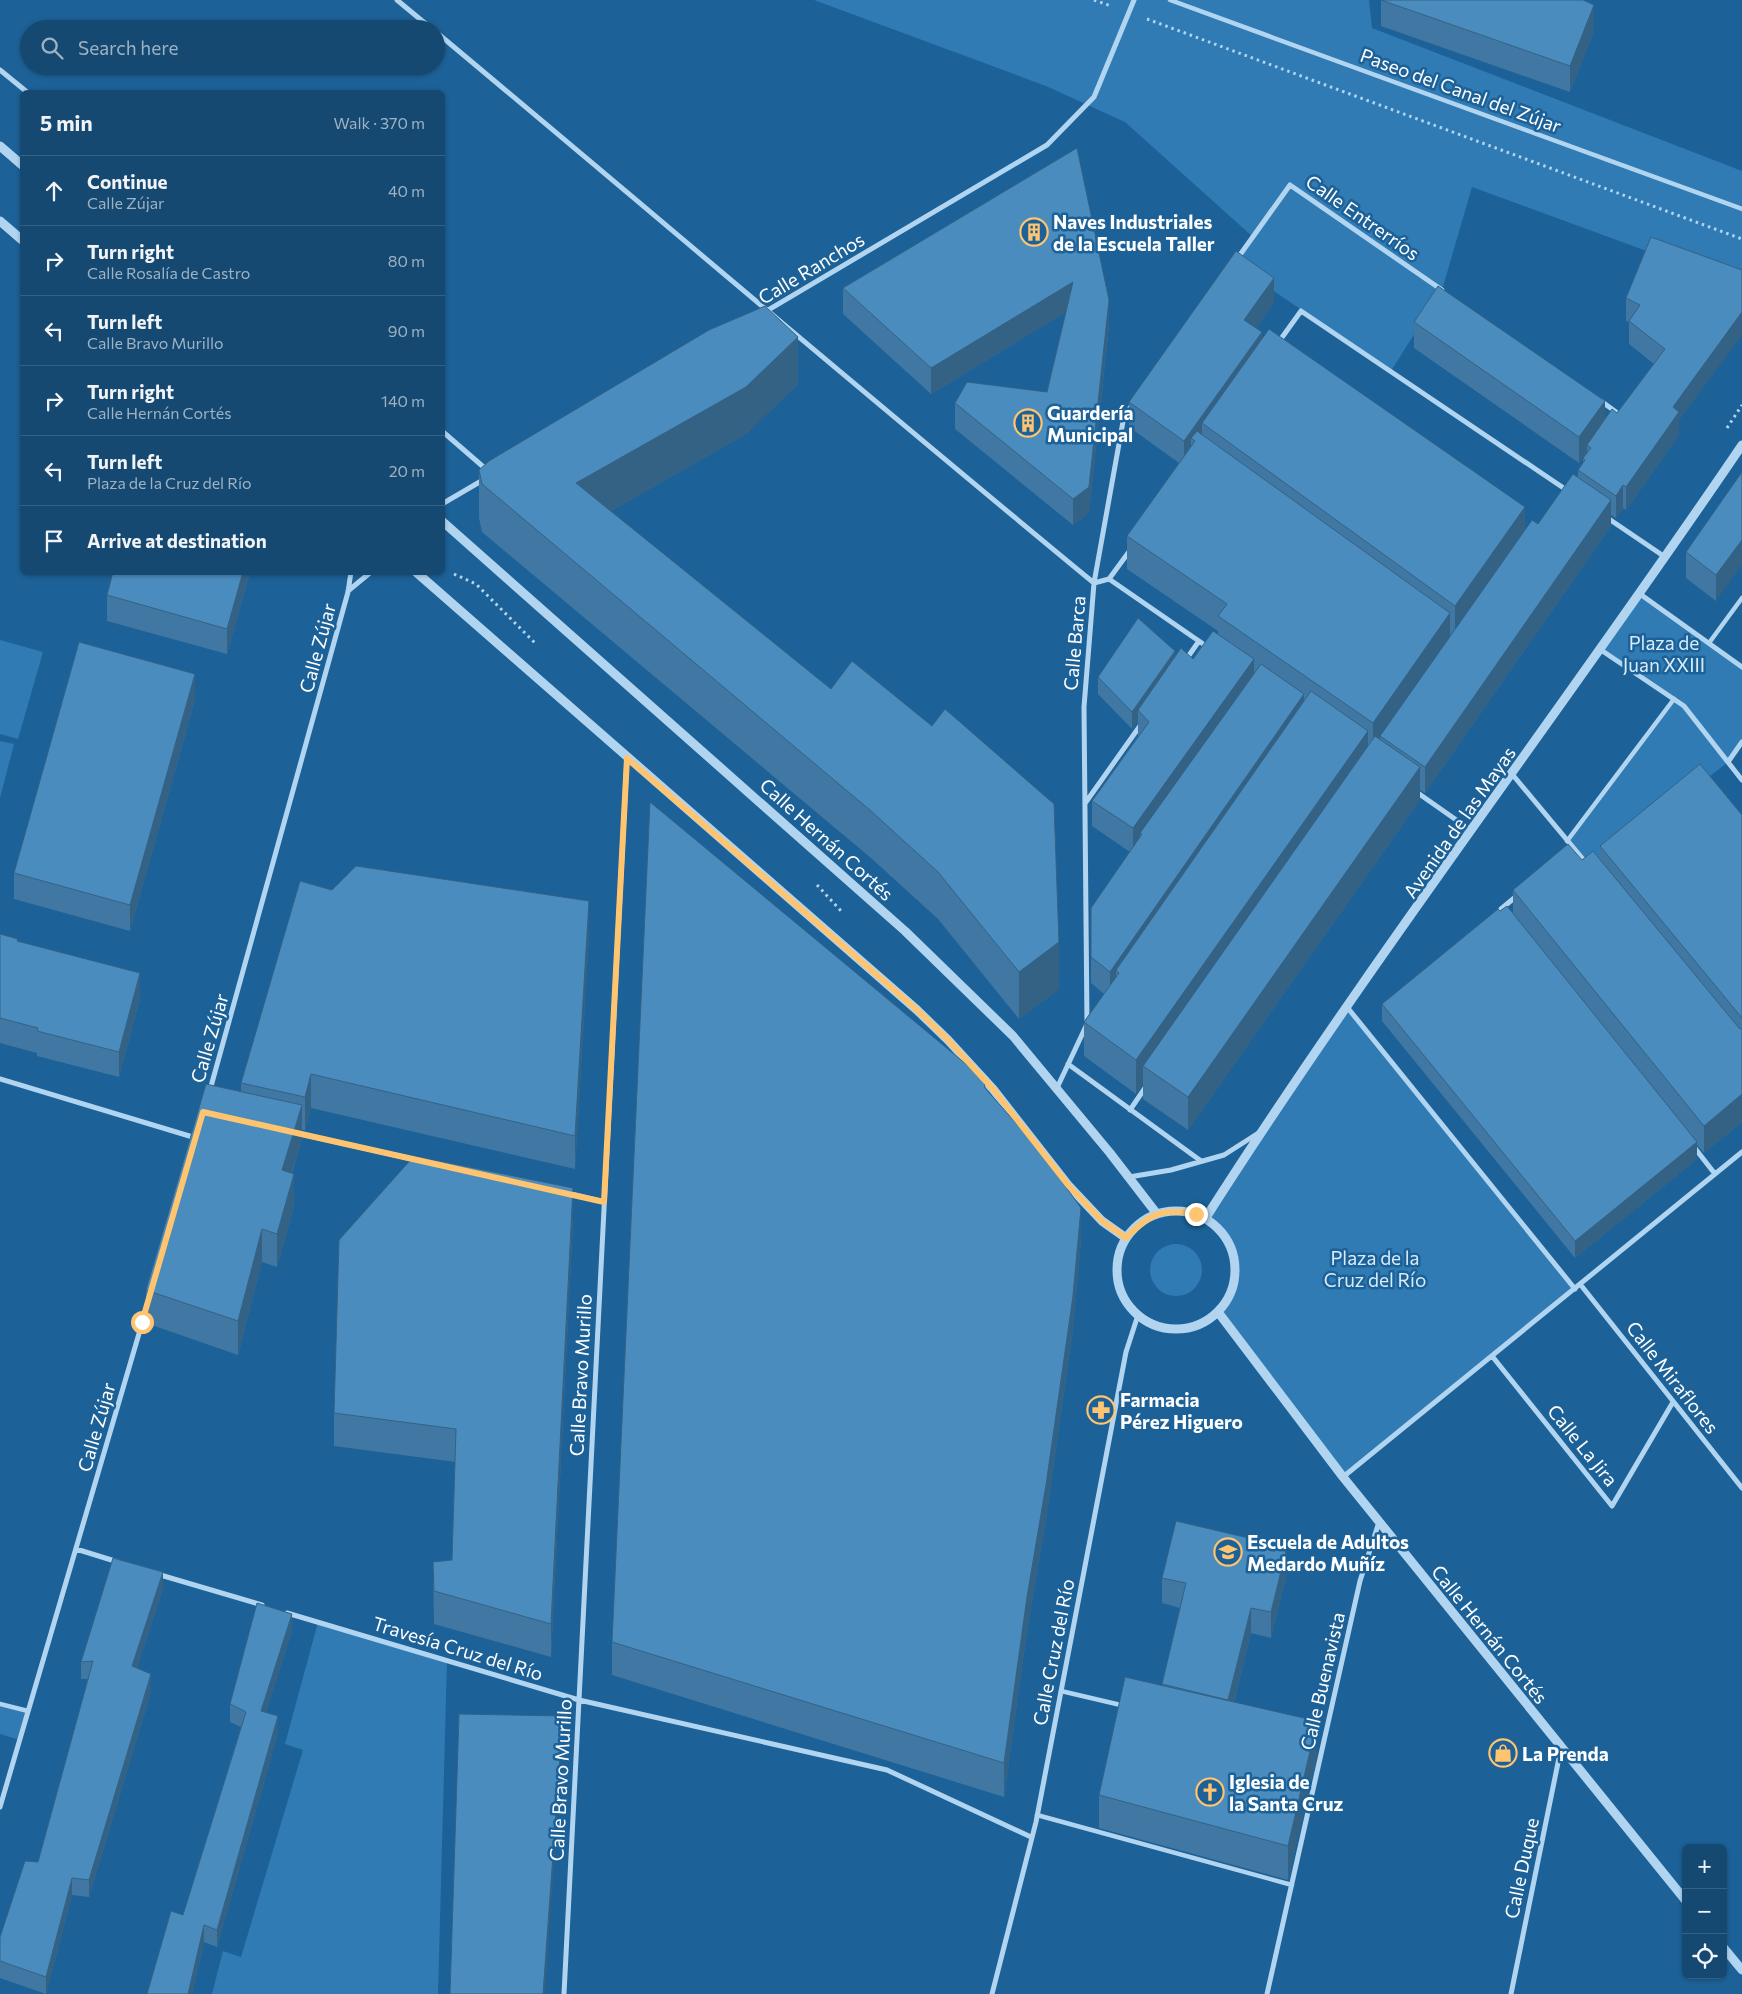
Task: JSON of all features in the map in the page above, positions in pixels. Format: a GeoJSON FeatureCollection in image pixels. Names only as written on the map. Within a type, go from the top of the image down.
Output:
{"type":"FeatureCollection","features":[{"type":"Feature","properties":{"kind":"street"},"geometry":{"type":"LineString","coordinates":[[397,0],[421,20]]}},
{"type":"Feature","properties":{"kind":"street","name":"Calle Ranchos"},"geometry":{"type":"LineString","coordinates":[[761,314],[1047,145],[1094,97],[1134,0]]}},
{"type":"Feature","properties":{"kind":"street","name":"Paseo del Canal del Zújar"},"geometry":{"type":"LineString","coordinates":[[1170,0],[1742,209]]}},
{"type":"Feature","properties":{"kind":"street"},"geometry":{"type":"LineString","coordinates":[[445,40],[769,310],[896,419],[1094,582],[1124,416],[1136,400]]}},
{"type":"Feature","properties":{"kind":"street"},"geometry":{"type":"LineString","coordinates":[[0,70],[25,90]]}},
{"type":"Feature","properties":{"kind":"street"},"geometry":{"type":"LineString","coordinates":[[0,146],[20,163]]}},
{"type":"Feature","properties":{"kind":"street","name":"Calle Entrerríos"},"geometry":{"type":"LineString","coordinates":[[1234,264],[1290,185],[1450,296]]}},
{"type":"Feature","properties":{"kind":"street"},"geometry":{"type":"LineString","coordinates":[[0,221],[20,238]]}},
{"type":"Feature","properties":{"kind":"street"},"geometry":{"type":"LineString","coordinates":[[1274,349],[1302,310],[1574,495]]}},
{"type":"Feature","properties":{"kind":"street"},"geometry":{"type":"LineString","coordinates":[[1594,397],[1618,414]]}},
{"type":"Feature","properties":{"kind":"street"},"geometry":{"type":"LineString","coordinates":[[1613,421],[1624,406]]}},
{"type":"Feature","properties":{"kind":"street"},"geometry":{"type":"LineString","coordinates":[[445,434],[493,475],[445,502]]}},
{"type":"Feature","properties":{"kind":"street","name":"Avenida de las Mayas"},"geometry":{"type":"LineString","coordinates":[[1204,1219],[1260,1132],[1666,558],[1742,445]]}},
{"type":"Feature","properties":{"kind":"street"},"geometry":{"type":"LineString","coordinates":[[1560,497],[1571,482]]}},
{"type":"Feature","properties":{"kind":"street"},"geometry":{"type":"LineString","coordinates":[[1598,511],[1666,558]]}},
{"type":"Feature","properties":{"kind":"street","name":"Calle Hernán Cortés"},"geometry":{"type":"LineString","coordinates":[[445,525],[905,931],[1013,1036],[1129,1177],[1156,1214]]}},
{"type":"Feature","properties":{"kind":"street"},"geometry":{"type":"LineString","coordinates":[[1109,579],[1132,546]]}},
{"type":"Feature","properties":{"kind":"street","name":"Calle Zújar"},"geometry":{"type":"LineString","coordinates":[[208,1097],[348,592],[351,575]]}},
{"type":"Feature","properties":{"kind":"street","name":"Calle Zújar"},"geometry":{"type":"LineString","coordinates":[[348,592],[368,575]]}},
{"type":"Feature","properties":{"kind":"street"},"geometry":{"type":"LineString","coordinates":[[419,575],[930,1022],[993,1089],[1068,1185],[1102,1221],[1126,1238]]}},
{"type":"Feature","properties":{"kind":"street","name":"Calle Barca"},"geometry":{"type":"LineString","coordinates":[[1087,1024],[1084,707],[1094,582],[1109,579],[1215,652]]}},
{"type":"Feature","properties":{"kind":"street"},"geometry":{"type":"LineString","coordinates":[[1640,594],[1742,667]]}},
{"type":"Feature","properties":{"kind":"street"},"geometry":{"type":"LineString","coordinates":[[1709,644],[1742,598]]}},
{"type":"Feature","properties":{"kind":"street"},"geometry":{"type":"LineString","coordinates":[[1182,666],[1199,641]]}},
{"type":"Feature","properties":{"kind":"street"},"geometry":{"type":"LineString","coordinates":[[1601,650],[1684,706],[1742,780]]}},
{"type":"Feature","properties":{"kind":"street"},"geometry":{"type":"LineString","coordinates":[[1568,841],[1674,700]]}},
{"type":"Feature","properties":{"kind":"street"},"geometry":{"type":"LineString","coordinates":[[1085,802],[1148,714]]}},
{"type":"Feature","properties":{"kind":"street"},"geometry":{"type":"LineString","coordinates":[[1728,762],[1742,742]]}},
{"type":"Feature","properties":{"kind":"street","name":"Calle Bravo Murillo"},"geometry":{"type":"LineString","coordinates":[[564,1994],[627,758]]}},
{"type":"Feature","properties":{"kind":"street"},"geometry":{"type":"LineString","coordinates":[[1512,774],[1591,870]]}},
{"type":"Feature","properties":{"kind":"street"},"geometry":{"type":"LineString","coordinates":[[1411,788],[1472,831]]}},
{"type":"Feature","properties":{"kind":"street"},"geometry":{"type":"LineString","coordinates":[[1567,855],[1575,849]]}},
{"type":"Feature","properties":{"kind":"street"},"geometry":{"type":"LineString","coordinates":[[1513,924],[1501,909],[1523,891]]}},
{"type":"Feature","properties":{"kind":"street"},"geometry":{"type":"LineString","coordinates":[[1087,925],[1093,917]]}},
{"type":"Feature","properties":{"kind":"street"},"geometry":{"type":"LineString","coordinates":[[1347,1007],[1575,1289]]}},
{"type":"Feature","properties":{"kind":"street","name":"Calle Barca"},"geometry":{"type":"LineString","coordinates":[[1056,1088],[1087,1024],[1093,1018]]}},
{"type":"Feature","properties":{"kind":"street"},"geometry":{"type":"LineString","coordinates":[[1068,1064],[1201,1162]]}},
{"type":"Feature","properties":{"kind":"street"},"geometry":{"type":"LineString","coordinates":[[1130,1110],[1153,1077]]}},
{"type":"Feature","properties":{"kind":"street"},"geometry":{"type":"LineString","coordinates":[[0,1079],[196,1138]]}},
{"type":"Feature","properties":{"kind":"street"},"geometry":{"type":"LineString","coordinates":[[194,1148],[198,1130]]}},
{"type":"Feature","properties":{"kind":"street"},"geometry":{"type":"LineString","coordinates":[[294,1132],[420,1160]]}},
{"type":"Feature","properties":{"kind":"street"},"geometry":{"type":"LineString","coordinates":[[1129,1177],[1171,1170],[1224,1155],[1260,1132]]}},
{"type":"Feature","properties":{"kind":"street"},"geometry":{"type":"LineString","coordinates":[[1691,1144],[1715,1174]]}},
{"type":"Feature","properties":{"kind":"street"},"geometry":{"type":"LineString","coordinates":[[1343,1477],[1742,1152]]}},
{"type":"Feature","properties":{"kind":"street"},"geometry":{"type":"LineString","coordinates":[[556,1191],[604,1202]]}},
{"type":"Feature","properties":{"kind":"street"},"geometry":{"type":"LineString","coordinates":[[1176,1210],[1196,1214],[1214,1223],[1227,1238],[1234,1257],[1235,1277],[1229,1296],[1218,1312],[1202,1323],[1184,1329],[1164,1328],[1146,1322],[1131,1309],[1121,1293],[1117,1274],[1118,1255],[1126,1238],[1139,1224],[1156,1214],[1176,1210]]}},
{"type":"Feature","properties":{"kind":"street","name":"Calle Miraflores"},"geometry":{"type":"LineString","coordinates":[[1580,1284],[1742,1488]]}},
{"type":"Feature","properties":{"kind":"street","name":"Calle Zújar"},"geometry":{"type":"LineString","coordinates":[[0,1807],[150,1294]]}},
{"type":"Feature","properties":{"kind":"street","name":"Calle Hernán Cortés"},"geometry":{"type":"LineString","coordinates":[[1218,1312],[1343,1477],[1682,1896]]}},
{"type":"Feature","properties":{"kind":"street","name":"Calle Cruz del Río"},"geometry":{"type":"LineString","coordinates":[[992,1994],[1037,1815],[1126,1352],[1138,1315]]}},
{"type":"Feature","properties":{"kind":"street","name":"Calle La Jira"},"geometry":{"type":"LineString","coordinates":[[1492,1356],[1612,1506],[1673,1402]]}},
{"type":"Feature","properties":{"kind":"street","name":"Calle Buenavista"},"geometry":{"type":"LineString","coordinates":[[1267,1994],[1360,1581],[1379,1522]]}},
{"type":"Feature","properties":{"kind":"street"},"geometry":{"type":"LineString","coordinates":[[76,1549],[122,1563]]}},
{"type":"Feature","properties":{"kind":"street"},"geometry":{"type":"LineString","coordinates":[[150,1572],[272,1608]]}},
{"type":"Feature","properties":{"kind":"street","name":"Travesía Cruz del Río"},"geometry":{"type":"LineString","coordinates":[[281,1611],[579,1700],[886,1770],[1032,1836]]}},
{"type":"Feature","properties":{"kind":"street"},"geometry":{"type":"LineString","coordinates":[[1061,1691],[1136,1708]]}},
{"type":"Feature","properties":{"kind":"street"},"geometry":{"type":"LineString","coordinates":[[0,1704],[28,1711]]}},
{"type":"Feature","properties":{"kind":"street","name":"Calle Duque"},"geometry":{"type":"LineString","coordinates":[[1511,1994],[1561,1748]]}},
{"type":"Feature","properties":{"kind":"street"},"geometry":{"type":"LineString","coordinates":[[1312,1749],[1322,1751]]}},
{"type":"Feature","properties":{"kind":"street"},"geometry":{"type":"LineString","coordinates":[[1037,1815],[1292,1885]]}},
{"type":"Feature","properties":{"kind":"street"},"geometry":{"type":"LineString","coordinates":[[1727,1952],[1742,1970]]}},
{"type":"Feature","properties":{"kind":"path"},"geometry":{"type":"LineString","coordinates":[[1094,0],[1742,239]]}},
{"type":"Feature","properties":{"kind":"path"},"geometry":{"type":"LineString","coordinates":[[452,605],[495,568]]}},
{"type":"Feature","properties":{"kind":"green space"},"geometry":{"type":"Polygon","coordinates":[[[814,0],[1369,0],[1372,28],[1742,171],[1742,286],[1472,187],[1442,290],[1391,371],[1234,264],[1253,237],[1125,122],[1046,86],[814,0]]]}},
{"type":"Feature","properties":{"kind":"green space","name":"Plaza de Juan XXIII"},"geometry":{"type":"Polygon","coordinates":[[[1640,594],[1742,667],[1742,742],[1728,762],[1591,870],[1567,841],[1674,700],[1601,650],[1640,594]]]}},
{"type":"Feature","properties":{"kind":"green space"},"geometry":{"type":"Polygon","coordinates":[[[0,640],[43,652],[18,739],[0,734],[0,640]]]}},
{"type":"Feature","properties":{"kind":"green space"},"geometry":{"type":"Polygon","coordinates":[[[0,741],[14,744],[0,798],[0,741]]]}},
{"type":"Feature","properties":{"kind":"green space","name":"Plaza de la Cruz del Río"},"geometry":{"type":"Polygon","coordinates":[[[1347,1007],[1575,1289],[1343,1477],[1218,1312],[1228,1298],[1233,1286],[1235,1263],[1228,1242],[1222,1233],[1205,1219],[1347,1007]]]}},
{"type":"Feature","properties":{"kind":"green space"},"geometry":{"type":"Polygon","coordinates":[[[1176,1244],[1190,1248],[1198,1256],[1202,1270],[1198,1284],[1190,1292],[1176,1296],[1162,1292],[1154,1284],[1150,1270],[1154,1256],[1162,1248],[1176,1244]]]}},
{"type":"Feature","properties":{"kind":"green space"},"geometry":{"type":"Polygon","coordinates":[[[318,1622],[447,1661],[438,1994],[212,1994],[223,1951],[241,1957],[303,1750],[285,1744],[318,1622]]]}},
{"type":"Feature","properties":{"kind":"green space"},"geometry":{"type":"Polygon","coordinates":[[[0,1704],[28,1711],[20,1740],[0,1734],[0,1704]]]}},
{"type":"Feature","properties":{"kind":"building"},"geometry":{"type":"Polygon","coordinates":[[[1381,0],[1583,0],[1594,5],[1570,66],[1381,0]]]}},
{"type":"Feature","properties":{"kind":"building"},"geometry":{"type":"Polygon","coordinates":[[[1077,148],[1109,300],[1089,487],[1073,499],[955,403],[967,382],[1047,392],[1073,282],[931,368],[843,288],[1077,148]]]}},
{"type":"Feature","properties":{"kind":"building"},"geometry":{"type":"Polygon","coordinates":[[[1651,237],[1742,270],[1742,312],[1673,407],[1679,412],[1626,487],[1623,485],[1616,496],[1578,470],[1585,460],[1583,458],[1591,448],[1587,445],[1612,409],[1617,413],[1665,349],[1629,321],[1640,305],[1626,298],[1651,237]]]}},
{"type":"Feature","properties":{"kind":"building"},"geometry":{"type":"Polygon","coordinates":[[[1236,251],[1274,278],[1244,320],[1262,332],[1184,441],[1129,402],[1236,251]]]}},
{"type":"Feature","properties":{"kind":"building"},"geometry":{"type":"Polygon","coordinates":[[[1438,286],[1605,401],[1579,437],[1414,322],[1438,286]]]}},
{"type":"Feature","properties":{"kind":"building"},"geometry":{"type":"Polygon","coordinates":[[[765,306],[798,337],[746,387],[576,483],[831,689],[852,661],[932,726],[945,709],[1054,804],[1059,942],[1019,972],[938,872],[871,811],[482,484],[479,470],[489,461],[709,330],[765,306]]]}},
{"type":"Feature","properties":{"kind":"building"},"geometry":{"type":"Polygon","coordinates":[[[1269,329],[1525,507],[1455,606],[1202,423],[1269,329]]]}},
{"type":"Feature","properties":{"kind":"building"},"geometry":{"type":"Polygon","coordinates":[[[1197,431],[1450,613],[1373,723],[1218,616],[1227,604],[1127,536],[1195,441],[1191,438],[1197,431]]]}},
{"type":"Feature","properties":{"kind":"building"},"geometry":{"type":"Polygon","coordinates":[[[1742,472],[1742,540],[1716,575],[1686,552],[1742,472]]]}},
{"type":"Feature","properties":{"kind":"building"},"geometry":{"type":"Polygon","coordinates":[[[1573,474],[1611,500],[1425,767],[1380,736],[1532,520],[1538,524],[1573,474]]]}},
{"type":"Feature","properties":{"kind":"building"},"geometry":{"type":"Polygon","coordinates":[[[112,575],[242,575],[227,629],[107,595],[112,575]]]}},
{"type":"Feature","properties":{"kind":"building"},"geometry":{"type":"Polygon","coordinates":[[[1138,618],[1175,651],[1132,712],[1098,677],[1138,618]]]}},
{"type":"Feature","properties":{"kind":"building"},"geometry":{"type":"Polygon","coordinates":[[[1213,631],[1254,659],[1133,828],[1092,801],[1149,722],[1138,710],[1181,648],[1193,659],[1213,631]]]}},
{"type":"Feature","properties":{"kind":"building"},"geometry":{"type":"Polygon","coordinates":[[[79,642],[195,674],[130,905],[14,873],[79,642]]]}},
{"type":"Feature","properties":{"kind":"building"},"geometry":{"type":"Polygon","coordinates":[[[1261,664],[1304,694],[1110,972],[1091,957],[1091,908],[1142,834],[1140,833],[1261,664]]]}},
{"type":"Feature","properties":{"kind":"building"},"geometry":{"type":"Polygon","coordinates":[[[1311,691],[1368,731],[1136,1060],[1084,1022],[1119,973],[1116,970],[1311,691]]]}},
{"type":"Feature","properties":{"kind":"building"},"geometry":{"type":"Polygon","coordinates":[[[1375,736],[1420,767],[1188,1097],[1143,1066],[1375,736]]]}},
{"type":"Feature","properties":{"kind":"building"},"geometry":{"type":"Polygon","coordinates":[[[1700,764],[1742,815],[1742,1018],[1600,846],[1700,764]]]}},
{"type":"Feature","properties":{"kind":"building"},"geometry":{"type":"Polygon","coordinates":[[[650,802],[984,1079],[985,1088],[1039,1149],[1081,1208],[1073,1296],[1046,1485],[1027,1597],[1004,1763],[612,1642],[650,802]]]}},
{"type":"Feature","properties":{"kind":"building"},"geometry":{"type":"Polygon","coordinates":[[[1568,844],[1582,860],[1593,851],[1739,1028],[1742,1029],[1742,1094],[1704,1126],[1513,890],[1568,844]]]}},
{"type":"Feature","properties":{"kind":"building"},"geometry":{"type":"Polygon","coordinates":[[[356,866],[589,901],[575,1136],[311,1074],[305,1097],[241,1083],[300,881],[332,890],[356,866]]]}},
{"type":"Feature","properties":{"kind":"building"},"geometry":{"type":"Polygon","coordinates":[[[1507,906],[1697,1142],[1575,1241],[1382,1004],[1498,909],[1500,911],[1507,906]]]}},
{"type":"Feature","properties":{"kind":"building"},"geometry":{"type":"Polygon","coordinates":[[[0,934],[18,939],[17,941],[140,973],[119,1052],[37,1031],[38,1028],[0,1018],[0,934]]]}},
{"type":"Feature","properties":{"kind":"building"},"geometry":{"type":"Polygon","coordinates":[[[206,1084],[302,1105],[282,1170],[294,1174],[277,1234],[262,1229],[238,1321],[146,1290],[206,1084]]]}},
{"type":"Feature","properties":{"kind":"building"},"geometry":{"type":"Polygon","coordinates":[[[414,1156],[573,1188],[551,1624],[434,1591],[433,1562],[452,1560],[456,1429],[334,1413],[339,1240],[414,1156]]]}},
{"type":"Feature","properties":{"kind":"building"},"geometry":{"type":"Polygon","coordinates":[[[1176,1521],[1287,1547],[1271,1612],[1251,1608],[1228,1700],[1162,1684],[1186,1583],[1162,1578],[1176,1521]]]}},
{"type":"Feature","properties":{"kind":"building"},"geometry":{"type":"Polygon","coordinates":[[[113,1558],[163,1572],[132,1666],[151,1674],[89,1880],[72,1878],[46,1977],[0,1961],[0,1937],[25,1861],[38,1862],[93,1661],[81,1662],[113,1558]]]}},
{"type":"Feature","properties":{"kind":"building"},"geometry":{"type":"Polygon","coordinates":[[[257,1603],[292,1614],[261,1711],[278,1716],[217,1930],[204,1925],[188,1994],[147,1994],[171,1911],[183,1915],[246,1712],[230,1704],[257,1603]]]}},
{"type":"Feature","properties":{"kind":"building","name":"Iglesia de la Santa Cruz"},"geometry":{"type":"Polygon","coordinates":[[[1125,1677],[1317,1721],[1288,1846],[1099,1795],[1125,1677]]]}},
{"type":"Feature","properties":{"kind":"building"},"geometry":{"type":"Polygon","coordinates":[[[459,1714],[563,1716],[543,1994],[450,1994],[459,1714]]]}},
{"type":"Feature","properties":{"kind":"place","name":"Naves Industriales de la Escuela Taller"},"geometry":{"type":"Point","coordinates":[1034,232]}},
{"type":"Feature","properties":{"kind":"place","name":"Guardería Municipal"},"geometry":{"type":"Point","coordinates":[1028,423]}},
{"type":"Feature","properties":{"kind":"place","name":"Farmacia Pérez Higuero"},"geometry":{"type":"Point","coordinates":[1101,1410]}},
{"type":"Feature","properties":{"kind":"place","name":"Escuela de Adultos Medardo Muñíz"},"geometry":{"type":"Point","coordinates":[1228,1552]}},
{"type":"Feature","properties":{"kind":"place","name":"La Prenda"},"geometry":{"type":"Point","coordinates":[1503,1753]}},
{"type":"Feature","properties":{"kind":"place","name":"Iglesia de la Santa Cruz"},"geometry":{"type":"Point","coordinates":[1210,1792]}},
{"type":"Feature","properties":{"kind":"route"},"geometry":{"type":"LineString","coordinates":[[142,1322],[203,1112],[604,1202],[627,758],[917,1010],[948,1040],[993,1089],[1068,1185],[1102,1221],[1126,1238],[1139,1224],[1156,1214],[1176,1210],[1196,1214]]}}]}
